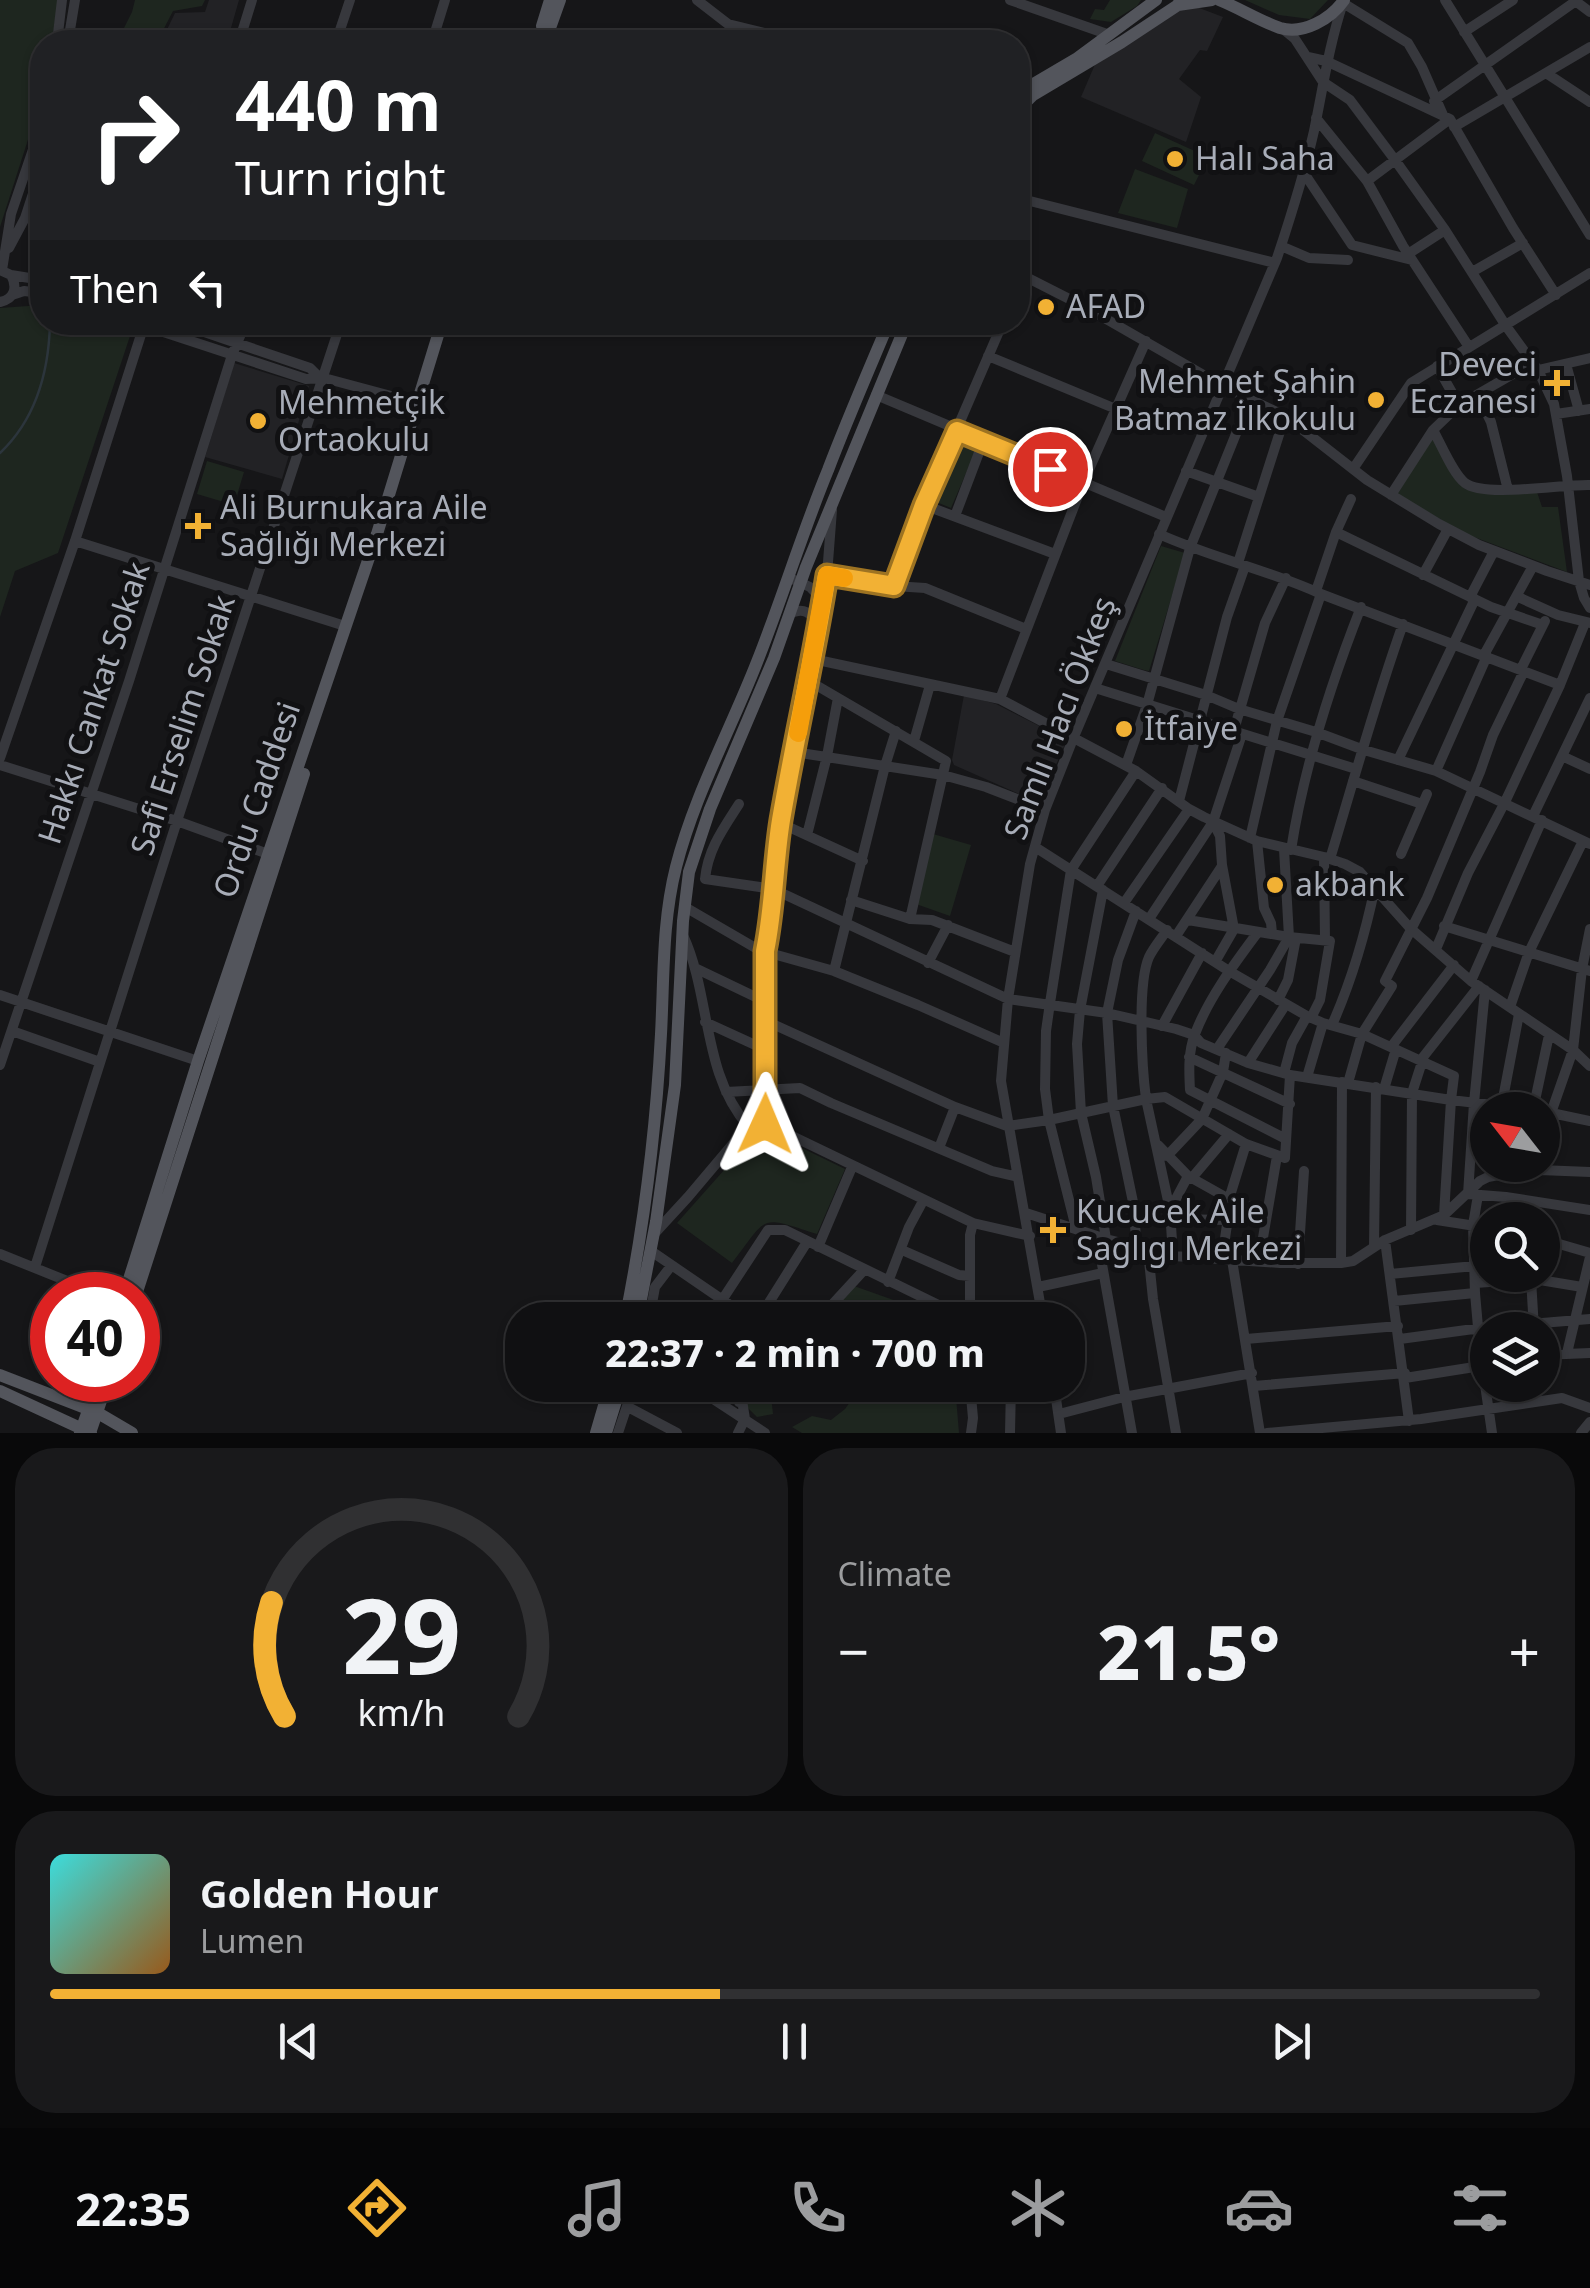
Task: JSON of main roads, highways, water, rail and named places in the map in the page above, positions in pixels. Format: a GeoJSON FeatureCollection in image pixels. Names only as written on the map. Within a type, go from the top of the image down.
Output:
{"type":"FeatureCollection","features":[{"type":"Feature","properties":{"kind":"main road"},"geometry":{"type":"LineString","coordinates":[[541,30],[550,0]]}},
{"type":"Feature","properties":{"kind":"main road"},"geometry":{"type":"LineString","coordinates":[[550,30],[560,0]]}},
{"type":"Feature","properties":{"kind":"main road"},"geometry":{"type":"LineString","coordinates":[[1030,85],[1076,59],[1156,0]]}},
{"type":"Feature","properties":{"kind":"main road"},"geometry":{"type":"LineString","coordinates":[[1030,98],[1179,2],[1216,0],[1283,29],[1309,28],[1335,12],[1343,1]]}},
{"type":"Feature","properties":{"kind":"main road","name":"Ordu Caddesi"},"geometry":{"type":"LineString","coordinates":[[131,1272],[441,335]]}},
{"type":"Feature","properties":{"kind":"main road"},"geometry":{"type":"LineString","coordinates":[[641,1302],[675,1085],[689,872],[710,809],[774,658],[826,472],[884,335]]}},
{"type":"Feature","properties":{"kind":"main road"},"geometry":{"type":"LineString","coordinates":[[628,1302],[647,1183],[662,1033],[666,918],[675,869],[718,749],[833,500],[901,335]]}},
{"type":"Feature","properties":{"kind":"main road","name":"Ordu Caddesi"},"geometry":{"type":"LineString","coordinates":[[143,1272],[391,509],[419,404]]}},
{"type":"Feature","properties":{"kind":"main road"},"geometry":{"type":"LineString","coordinates":[[0,1375],[94,1411],[132,1433]]}},
{"type":"Feature","properties":{"kind":"main road"},"geometry":{"type":"LineString","coordinates":[[0,1391],[86,1432],[98,1402]]}},
{"type":"Feature","properties":{"kind":"main road"},"geometry":{"type":"LineString","coordinates":[[94,1411],[95,1402]]}},
{"type":"Feature","properties":{"kind":"main road"},"geometry":{"type":"LineString","coordinates":[[596,1433],[605,1402]]}},
{"type":"Feature","properties":{"kind":"main road"},"geometry":{"type":"LineString","coordinates":[[606,1433],[616,1402]]}},
{"type":"Feature","properties":{"kind":"waterway"},"geometry":{"type":"LineString","coordinates":[[0,453],[23,425],[39,393],[49,335]]}},
{"type":"Feature","properties":{"kind":"place","name":"Halı Saha"},"geometry":{"type":"Point","coordinates":[1175,159]}},
{"type":"Feature","properties":{"kind":"place","name":"AFAD"},"geometry":{"type":"Point","coordinates":[1046,307]}},
{"type":"Feature","properties":{"kind":"place","name":"Deveci Eczanesi"},"geometry":{"type":"Point","coordinates":[1557,383]}},
{"type":"Feature","properties":{"kind":"place","name":"Mehmet Şahin Batmaz İlkokulu"},"geometry":{"type":"Point","coordinates":[1376,400]}},
{"type":"Feature","properties":{"kind":"place","name":"Mehmetçik Ortaokulu"},"geometry":{"type":"Point","coordinates":[258,421]}},
{"type":"Feature","properties":{"kind":"place","name":"Ali Burnukara Aile Sağlığı Merkezi"},"geometry":{"type":"Point","coordinates":[198,526]}},
{"type":"Feature","properties":{"kind":"place","name":"İtfaiye"},"geometry":{"type":"Point","coordinates":[1124,729]}},
{"type":"Feature","properties":{"kind":"place","name":"akbank"},"geometry":{"type":"Point","coordinates":[1275,885]}},
{"type":"Feature","properties":{"kind":"place","name":"Kucucek Aile Saglıgı Merkezi"},"geometry":{"type":"Point","coordinates":[1053,1230]}}]}
